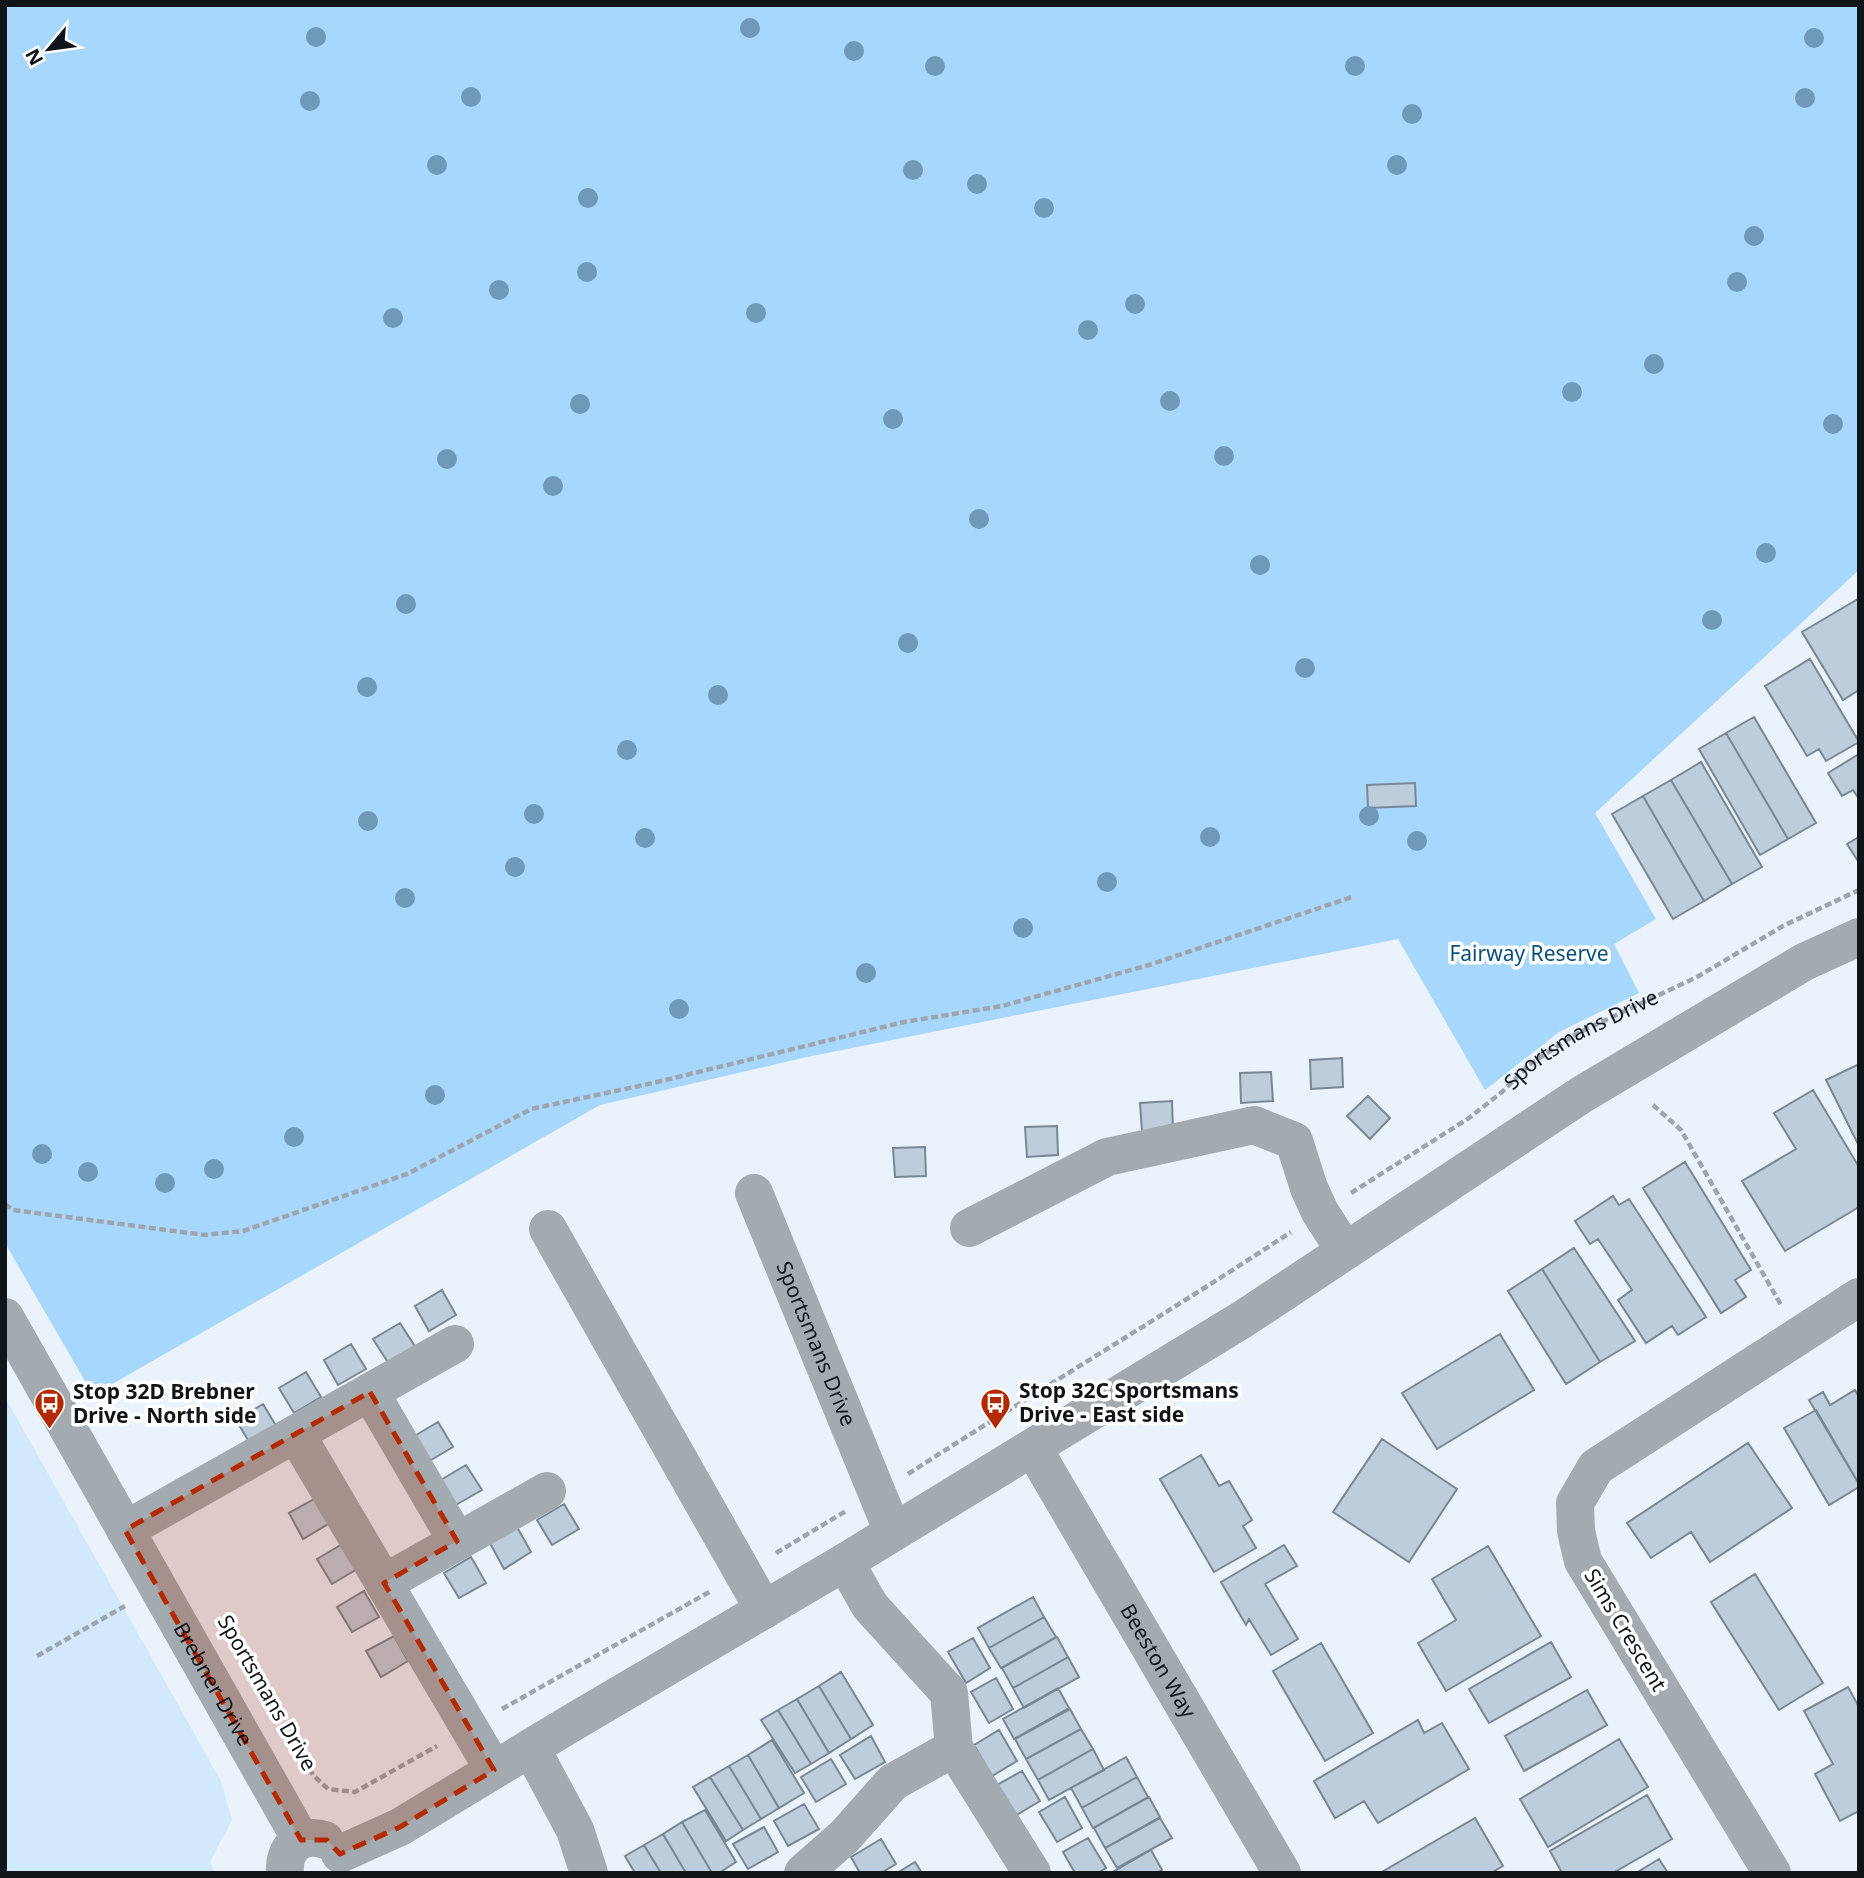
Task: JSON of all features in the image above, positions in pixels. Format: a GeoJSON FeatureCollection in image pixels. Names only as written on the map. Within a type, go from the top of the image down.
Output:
{"type":"FeatureCollection","features":[{"type":"Feature","properties":{"kind":"street"},"geometry":{"type":"LineString","coordinates":[[293,1856],[310,1837],[327,1840],[342,1863],[845,1562],[1243,1319],[1581,1095],[1804,962],[1859,937]]}},
{"type":"Feature","properties":{"kind":"street"},"geometry":{"type":"LineString","coordinates":[[969,1228],[1107,1157],[1254,1125],[1294,1141],[1320,1212],[1345,1251]]}},
{"type":"Feature","properties":{"kind":"street","name":"Sportsmans Drive"},"geometry":{"type":"LineString","coordinates":[[754,1193],[893,1532]]}},
{"type":"Feature","properties":{"kind":"street"},"geometry":{"type":"LineString","coordinates":[[548,1228],[764,1609]]}},
{"type":"Feature","properties":{"kind":"street","name":"Sims Crescent"},"geometry":{"type":"LineString","coordinates":[[1772,1873],[1583,1560],[1576,1531],[1575,1503],[1596,1467],[1859,1297]]}},
{"type":"Feature","properties":{"kind":"street","name":"Brebner Drive"},"geometry":{"type":"LineString","coordinates":[[5,1317],[125,1530],[293,1856]]}},
{"type":"Feature","properties":{"kind":"street"},"geometry":{"type":"LineString","coordinates":[[125,1530],[455,1344]]}},
{"type":"Feature","properties":{"kind":"street"},"geometry":{"type":"LineString","coordinates":[[370,1392],[457,1541]]}},
{"type":"Feature","properties":{"kind":"street"},"geometry":{"type":"LineString","coordinates":[[296,1434],[495,1770]]}},
{"type":"Feature","properties":{"kind":"street","name":"Beeston Way"},"geometry":{"type":"LineString","coordinates":[[1033,1448],[1282,1873]]}},
{"type":"Feature","properties":{"kind":"street"},"geometry":{"type":"LineString","coordinates":[[384,1583],[547,1491]]}},
{"type":"Feature","properties":{"kind":"street"},"geometry":{"type":"LineString","coordinates":[[845,1562],[870,1606],[949,1693],[954,1748],[1032,1873]]}},
{"type":"Feature","properties":{"kind":"street"},"geometry":{"type":"LineString","coordinates":[[531,1748],[575,1830],[589,1873]]}},
{"type":"Feature","properties":{"kind":"street"},"geometry":{"type":"LineString","coordinates":[[803,1873],[845,1836],[893,1782],[954,1748]]}},
{"type":"Feature","properties":{"kind":"path","name":"Sportsmans Drive"},"geometry":{"type":"LineString","coordinates":[[233,1636],[313,1775],[328,1789],[355,1792],[743,1573],[878,1493],[1002,1413],[1205,1289],[1320,1212],[1469,1118],[1529,1065],[1576,1034],[1697,977],[1783,926],[1859,890]]}},
{"type":"Feature","properties":{"kind":"path"},"geometry":{"type":"LineString","coordinates":[[5,1204],[13,1210],[205,1235],[243,1231],[407,1174],[531,1109],[653,1083],[904,1022],[1002,1006],[1149,965],[1352,897]]}},
{"type":"Feature","properties":{"kind":"path"},"geometry":{"type":"LineString","coordinates":[[1653,1105],[1681,1130],[1798,1336]]}},
{"type":"Feature","properties":{"kind":"path"},"geometry":{"type":"LineString","coordinates":[[37,1656],[128,1605]]}},
{"type":"Feature","properties":{"kind":"highlighted area"},"geometry":{"type":"Polygon","coordinates":[[[370,1392],[457,1541],[384,1583],[494,1770],[400,1827],[340,1854],[327,1840],[301,1840],[125,1530],[370,1392]]]}},
{"type":"Feature","properties":{"kind":"shaded area"},"geometry":{"type":"Polygon","coordinates":[[[5,1397],[221,1781],[232,1820],[210,1862],[215,1873],[5,1873],[5,1397]]]}},
{"type":"Feature","properties":{"kind":"green space","name":"Fairway Reserve"},"geometry":{"type":"Polygon","coordinates":[[[5,5],[1859,5],[1859,570],[1595,813],[1656,919],[1614,944],[1639,993],[1559,1032],[1485,1090],[1398,939],[807,1057],[600,1105],[93,1395],[5,1243],[5,5]]]}},
{"type":"Feature","properties":{"kind":"building"},"geometry":{"type":"Polygon","coordinates":[[[1858,599],[1859,690],[1843,700],[1802,632],[1858,599]]]}},
{"type":"Feature","properties":{"kind":"building"},"geometry":{"type":"Polygon","coordinates":[[[1810,659],[1859,742],[1826,761],[1819,749],[1807,756],[1765,686],[1810,659]]]}},
{"type":"Feature","properties":{"kind":"building"},"geometry":{"type":"Polygon","coordinates":[[[1754,717],[1816,823],[1788,839],[1726,733],[1754,717]]]}},
{"type":"Feature","properties":{"kind":"building"},"geometry":{"type":"Polygon","coordinates":[[[1726,733],[1788,839],[1760,855],[1699,749],[1726,733]]]}},
{"type":"Feature","properties":{"kind":"building"},"geometry":{"type":"Polygon","coordinates":[[[1859,754],[1859,799],[1853,790],[1842,796],[1828,773],[1859,754]]]}},
{"type":"Feature","properties":{"kind":"building"},"geometry":{"type":"Polygon","coordinates":[[[1701,762],[1762,867],[1732,884],[1671,780],[1701,762]]]}},
{"type":"Feature","properties":{"kind":"building"},"geometry":{"type":"Polygon","coordinates":[[[1671,780],[1732,884],[1704,901],[1643,796],[1671,780]]]}},
{"type":"Feature","properties":{"kind":"building"},"geometry":{"type":"Polygon","coordinates":[[[1415,783],[1416,806],[1368,808],[1367,785],[1415,783]]]}},
{"type":"Feature","properties":{"kind":"building"},"geometry":{"type":"Polygon","coordinates":[[[1643,796],[1704,901],[1673,919],[1612,814],[1643,796]]]}},
{"type":"Feature","properties":{"kind":"building"},"geometry":{"type":"Polygon","coordinates":[[[1859,837],[1859,861],[1858,861],[1847,844],[1859,837]]]}},
{"type":"Feature","properties":{"kind":"building"},"geometry":{"type":"Polygon","coordinates":[[[1342,1058],[1343,1087],[1311,1089],[1310,1060],[1342,1058]]]}},
{"type":"Feature","properties":{"kind":"building"},"geometry":{"type":"Polygon","coordinates":[[[1859,1064],[1859,1146],[1826,1080],[1859,1064]]]}},
{"type":"Feature","properties":{"kind":"building"},"geometry":{"type":"Polygon","coordinates":[[[1271,1072],[1273,1101],[1241,1103],[1240,1073],[1271,1072]]]}},
{"type":"Feature","properties":{"kind":"building"},"geometry":{"type":"Polygon","coordinates":[[[1813,1090],[1859,1167],[1859,1207],[1785,1251],[1742,1181],[1796,1149],[1774,1113],[1813,1090]]]}},
{"type":"Feature","properties":{"kind":"building"},"geometry":{"type":"Polygon","coordinates":[[[1368,1096],[1390,1118],[1370,1139],[1347,1116],[1368,1096]]]}},
{"type":"Feature","properties":{"kind":"building"},"geometry":{"type":"Polygon","coordinates":[[[1172,1101],[1173,1130],[1142,1132],[1140,1103],[1172,1101]]]}},
{"type":"Feature","properties":{"kind":"building"},"geometry":{"type":"Polygon","coordinates":[[[1057,1126],[1058,1155],[1027,1157],[1025,1127],[1057,1126]]]}},
{"type":"Feature","properties":{"kind":"building"},"geometry":{"type":"Polygon","coordinates":[[[925,1147],[926,1176],[895,1177],[893,1148],[925,1147]]]}},
{"type":"Feature","properties":{"kind":"building"},"geometry":{"type":"Polygon","coordinates":[[[1685,1162],[1751,1270],[1735,1280],[1746,1297],[1721,1313],[1643,1188],[1685,1162]]]}},
{"type":"Feature","properties":{"kind":"building"},"geometry":{"type":"Polygon","coordinates":[[[1613,1196],[1619,1205],[1629,1199],[1706,1317],[1678,1335],[1672,1326],[1646,1343],[1618,1300],[1632,1290],[1598,1239],[1590,1244],[1575,1221],[1613,1196]]]}},
{"type":"Feature","properties":{"kind":"building"},"geometry":{"type":"Polygon","coordinates":[[[1574,1248],[1635,1341],[1600,1362],[1542,1269],[1574,1248]]]}},
{"type":"Feature","properties":{"kind":"building"},"geometry":{"type":"Polygon","coordinates":[[[1542,1269],[1600,1362],[1566,1384],[1508,1291],[1542,1269]]]}},
{"type":"Feature","properties":{"kind":"building"},"geometry":{"type":"Polygon","coordinates":[[[442,1290],[456,1315],[429,1331],[415,1306],[442,1290]]]}},
{"type":"Feature","properties":{"kind":"building"},"geometry":{"type":"Polygon","coordinates":[[[400,1323],[416,1348],[389,1364],[373,1339],[400,1323]]]}},
{"type":"Feature","properties":{"kind":"building"},"geometry":{"type":"Polygon","coordinates":[[[1500,1334],[1534,1390],[1437,1449],[1402,1393],[1500,1334]]]}},
{"type":"Feature","properties":{"kind":"building"},"geometry":{"type":"Polygon","coordinates":[[[351,1344],[366,1369],[338,1385],[324,1360],[351,1344]]]}},
{"type":"Feature","properties":{"kind":"building"},"geometry":{"type":"Polygon","coordinates":[[[306,1372],[321,1397],[294,1413],[279,1388],[306,1372]]]}},
{"type":"Feature","properties":{"kind":"building"},"geometry":{"type":"Polygon","coordinates":[[[1855,1390],[1859,1397],[1859,1484],[1809,1400],[1823,1392],[1830,1405],[1855,1390]]]}},
{"type":"Feature","properties":{"kind":"building"},"geometry":{"type":"Polygon","coordinates":[[[263,1404],[278,1429],[251,1445],[236,1420],[263,1404]]]}},
{"type":"Feature","properties":{"kind":"building"},"geometry":{"type":"Polygon","coordinates":[[[1816,1410],[1859,1484],[1859,1487],[1829,1505],[1784,1428],[1816,1410]]]}},
{"type":"Feature","properties":{"kind":"building"},"geometry":{"type":"Polygon","coordinates":[[[438,1422],[453,1447],[426,1463],[411,1438],[438,1422]]]}},
{"type":"Feature","properties":{"kind":"building"},"geometry":{"type":"Polygon","coordinates":[[[1382,1439],[1457,1489],[1409,1562],[1333,1512],[1382,1439]]]}},
{"type":"Feature","properties":{"kind":"building"},"geometry":{"type":"Polygon","coordinates":[[[1748,1443],[1792,1508],[1710,1562],[1691,1532],[1651,1558],[1627,1523],[1748,1443]]]}},
{"type":"Feature","properties":{"kind":"building"},"geometry":{"type":"Polygon","coordinates":[[[1201,1455],[1219,1486],[1229,1481],[1252,1520],[1243,1526],[1256,1548],[1214,1572],[1160,1479],[1201,1455]]]}},
{"type":"Feature","properties":{"kind":"building"},"geometry":{"type":"Polygon","coordinates":[[[466,1465],[482,1490],[454,1506],[439,1481],[466,1465]]]}},
{"type":"Feature","properties":{"kind":"building"},"geometry":{"type":"Polygon","coordinates":[[[316,1498],[330,1523],[303,1539],[289,1513],[316,1498]]]}},
{"type":"Feature","properties":{"kind":"building"},"geometry":{"type":"Polygon","coordinates":[[[564,1504],[579,1529],[552,1545],[537,1520],[564,1504]]]}},
{"type":"Feature","properties":{"kind":"building"},"geometry":{"type":"Polygon","coordinates":[[[517,1527],[531,1552],[504,1569],[490,1543],[517,1527]]]}},
{"type":"Feature","properties":{"kind":"building"},"geometry":{"type":"Polygon","coordinates":[[[344,1543],[359,1568],[332,1584],[317,1559],[344,1543]]]}},
{"type":"Feature","properties":{"kind":"building"},"geometry":{"type":"Polygon","coordinates":[[[1284,1545],[1297,1566],[1265,1584],[1298,1639],[1271,1655],[1249,1619],[1246,1625],[1221,1582],[1284,1545]]]}},
{"type":"Feature","properties":{"kind":"building"},"geometry":{"type":"Polygon","coordinates":[[[1488,1546],[1541,1636],[1446,1691],[1418,1643],[1456,1620],[1432,1579],[1488,1546]]]}},
{"type":"Feature","properties":{"kind":"building"},"geometry":{"type":"Polygon","coordinates":[[[471,1557],[486,1583],[459,1598],[444,1573],[471,1557]]]}},
{"type":"Feature","properties":{"kind":"building"},"geometry":{"type":"Polygon","coordinates":[[[1755,1574],[1823,1683],[1779,1710],[1711,1602],[1755,1574]]]}},
{"type":"Feature","properties":{"kind":"building"},"geometry":{"type":"Polygon","coordinates":[[[364,1591],[379,1617],[352,1632],[337,1607],[364,1591]]]}},
{"type":"Feature","properties":{"kind":"building"},"geometry":{"type":"Polygon","coordinates":[[[1033,1597],[1044,1617],[989,1648],[978,1628],[1033,1597]]]}},
{"type":"Feature","properties":{"kind":"building"},"geometry":{"type":"Polygon","coordinates":[[[1044,1617],[1056,1637],[1001,1668],[989,1648],[1044,1617]]]}},
{"type":"Feature","properties":{"kind":"building"},"geometry":{"type":"Polygon","coordinates":[[[394,1636],[408,1661],[381,1677],[366,1651],[394,1636]]]}},
{"type":"Feature","properties":{"kind":"building"},"geometry":{"type":"Polygon","coordinates":[[[1057,1637],[1068,1657],[1013,1688],[1002,1668],[1057,1637]]]}},
{"type":"Feature","properties":{"kind":"building"},"geometry":{"type":"Polygon","coordinates":[[[973,1638],[990,1668],[966,1683],[948,1652],[973,1638]]]}},
{"type":"Feature","properties":{"kind":"building"},"geometry":{"type":"Polygon","coordinates":[[[1551,1642],[1571,1677],[1489,1723],[1469,1689],[1551,1642]]]}},
{"type":"Feature","properties":{"kind":"building"},"geometry":{"type":"Polygon","coordinates":[[[1321,1643],[1373,1733],[1325,1761],[1273,1671],[1321,1643]]]}},
{"type":"Feature","properties":{"kind":"building"},"geometry":{"type":"Polygon","coordinates":[[[1068,1657],[1079,1677],[1024,1708],[1013,1688],[1068,1657]]]}},
{"type":"Feature","properties":{"kind":"building"},"geometry":{"type":"Polygon","coordinates":[[[841,1672],[873,1725],[851,1739],[819,1686],[841,1672]]]}},
{"type":"Feature","properties":{"kind":"building"},"geometry":{"type":"Polygon","coordinates":[[[996,1678],[1013,1709],[989,1723],[971,1692],[996,1678]]]}},
{"type":"Feature","properties":{"kind":"building"},"geometry":{"type":"Polygon","coordinates":[[[819,1686],[851,1739],[829,1753],[797,1699],[819,1686]]]}},
{"type":"Feature","properties":{"kind":"building"},"geometry":{"type":"Polygon","coordinates":[[[1848,1687],[1859,1707],[1859,1811],[1840,1821],[1815,1774],[1833,1764],[1804,1711],[1848,1687]]]}},
{"type":"Feature","properties":{"kind":"building"},"geometry":{"type":"Polygon","coordinates":[[[1058,1688],[1069,1708],[1014,1739],[1003,1719],[1058,1688]]]}},
{"type":"Feature","properties":{"kind":"building"},"geometry":{"type":"Polygon","coordinates":[[[1587,1690],[1607,1725],[1524,1771],[1505,1736],[1587,1690]]]}},
{"type":"Feature","properties":{"kind":"building"},"geometry":{"type":"Polygon","coordinates":[[[797,1699],[829,1753],[811,1764],[778,1710],[797,1699]]]}},
{"type":"Feature","properties":{"kind":"building"},"geometry":{"type":"Polygon","coordinates":[[[1070,1709],[1081,1729],[1026,1759],[1015,1739],[1070,1709]]]}},
{"type":"Feature","properties":{"kind":"building"},"geometry":{"type":"Polygon","coordinates":[[[778,1710],[811,1764],[795,1773],[761,1720],[778,1710]]]}},
{"type":"Feature","properties":{"kind":"building"},"geometry":{"type":"Polygon","coordinates":[[[1418,1720],[1424,1733],[1442,1723],[1469,1769],[1378,1823],[1364,1801],[1335,1818],[1314,1781],[1418,1720]]]}},
{"type":"Feature","properties":{"kind":"building"},"geometry":{"type":"Polygon","coordinates":[[[1081,1729],[1093,1749],[1038,1780],[1026,1759],[1081,1729]]]}},
{"type":"Feature","properties":{"kind":"building"},"geometry":{"type":"Polygon","coordinates":[[[999,1730],[1017,1761],[992,1776],[974,1745],[999,1730]]]}},
{"type":"Feature","properties":{"kind":"building"},"geometry":{"type":"Polygon","coordinates":[[[871,1736],[885,1762],[855,1779],[840,1755],[871,1736]]]}},
{"type":"Feature","properties":{"kind":"building"},"geometry":{"type":"Polygon","coordinates":[[[1619,1739],[1648,1787],[1548,1847],[1520,1799],[1619,1739]]]}},
{"type":"Feature","properties":{"kind":"building"},"geometry":{"type":"Polygon","coordinates":[[[772,1740],[804,1793],[779,1808],[748,1755],[772,1740]]]}},
{"type":"Feature","properties":{"kind":"building"},"geometry":{"type":"Polygon","coordinates":[[[1093,1749],[1104,1770],[1049,1800],[1038,1780],[1093,1749]]]}},
{"type":"Feature","properties":{"kind":"building"},"geometry":{"type":"Polygon","coordinates":[[[748,1755],[779,1808],[761,1819],[729,1766],[748,1755]]]}},
{"type":"Feature","properties":{"kind":"building"},"geometry":{"type":"Polygon","coordinates":[[[1126,1757],[1137,1777],[1082,1808],[1071,1788],[1126,1757]]]}},
{"type":"Feature","properties":{"kind":"building"},"geometry":{"type":"Polygon","coordinates":[[[831,1759],[846,1784],[816,1802],[801,1777],[831,1759]]]}},
{"type":"Feature","properties":{"kind":"building"},"geometry":{"type":"Polygon","coordinates":[[[729,1766],[761,1819],[743,1830],[710,1777],[729,1766]]]}},
{"type":"Feature","properties":{"kind":"building"},"geometry":{"type":"Polygon","coordinates":[[[1022,1771],[1040,1801],[1015,1816],[997,1785],[1022,1771]]]}},
{"type":"Feature","properties":{"kind":"building"},"geometry":{"type":"Polygon","coordinates":[[[710,1777],[743,1830],[726,1841],[693,1787],[710,1777]]]}},
{"type":"Feature","properties":{"kind":"building"},"geometry":{"type":"Polygon","coordinates":[[[1137,1777],[1148,1797],[1093,1828],[1082,1808],[1137,1777]]]}},
{"type":"Feature","properties":{"kind":"building"},"geometry":{"type":"Polygon","coordinates":[[[1647,1795],[1672,1839],[1613,1873],[1562,1873],[1550,1851],[1647,1795]]]}},
{"type":"Feature","properties":{"kind":"building"},"geometry":{"type":"Polygon","coordinates":[[[1065,1797],[1082,1828],[1057,1842],[1039,1812],[1065,1797]]]}},
{"type":"Feature","properties":{"kind":"building"},"geometry":{"type":"Polygon","coordinates":[[[1149,1797],[1160,1817],[1105,1848],[1094,1828],[1149,1797]]]}},
{"type":"Feature","properties":{"kind":"building"},"geometry":{"type":"Polygon","coordinates":[[[804,1804],[819,1829],[788,1846],[774,1821],[804,1804]]]}},
{"type":"Feature","properties":{"kind":"building"},"geometry":{"type":"Polygon","coordinates":[[[705,1810],[736,1862],[719,1873],[712,1873],[682,1822],[705,1810]]]}},
{"type":"Feature","properties":{"kind":"building"},"geometry":{"type":"Polygon","coordinates":[[[1160,1818],[1172,1838],[1117,1868],[1105,1848],[1160,1818]]]}},
{"type":"Feature","properties":{"kind":"building"},"geometry":{"type":"Polygon","coordinates":[[[1475,1818],[1503,1866],[1491,1873],[1380,1873],[1475,1818]]]}},
{"type":"Feature","properties":{"kind":"building"},"geometry":{"type":"Polygon","coordinates":[[[682,1822],[712,1873],[686,1873],[663,1834],[682,1822]]]}},
{"type":"Feature","properties":{"kind":"building"},"geometry":{"type":"Polygon","coordinates":[[[764,1827],[778,1852],[748,1869],[733,1844],[764,1827]]]}},
{"type":"Feature","properties":{"kind":"building"},"geometry":{"type":"Polygon","coordinates":[[[663,1834],[686,1873],[661,1873],[644,1845],[663,1834]]]}},
{"type":"Feature","properties":{"kind":"building"},"geometry":{"type":"Polygon","coordinates":[[[1088,1838],[1106,1868],[1098,1873],[1075,1873],[1063,1852],[1088,1838]]]}},
{"type":"Feature","properties":{"kind":"building"},"geometry":{"type":"Polygon","coordinates":[[[881,1839],[896,1864],[881,1873],[860,1873],[851,1857],[881,1839]]]}},
{"type":"Feature","properties":{"kind":"building"},"geometry":{"type":"Polygon","coordinates":[[[644,1845],[661,1873],[635,1873],[625,1856],[644,1845]]]}},
{"type":"Feature","properties":{"kind":"building"},"geometry":{"type":"Polygon","coordinates":[[[1151,1850],[1162,1870],[1157,1873],[1111,1873],[1151,1850]]]}},
{"type":"Feature","properties":{"kind":"building"},"geometry":{"type":"Polygon","coordinates":[[[1659,1859],[1668,1873],[1636,1873],[1659,1859]]]}},
{"type":"Feature","properties":{"kind":"building"},"geometry":{"type":"Polygon","coordinates":[[[915,1862],[922,1873],[897,1873],[915,1862]]]}},
{"type":"Feature","properties":{"kind":"place","name":"Stop 32C Sportsmans Drive - East side"},"geometry":{"type":"Point","coordinates":[996,1430]}},
{"type":"Feature","properties":{"kind":"place","name":"Stop 32D Brebner Drive - North side"},"geometry":{"type":"Point","coordinates":[50,1431]}}]}
